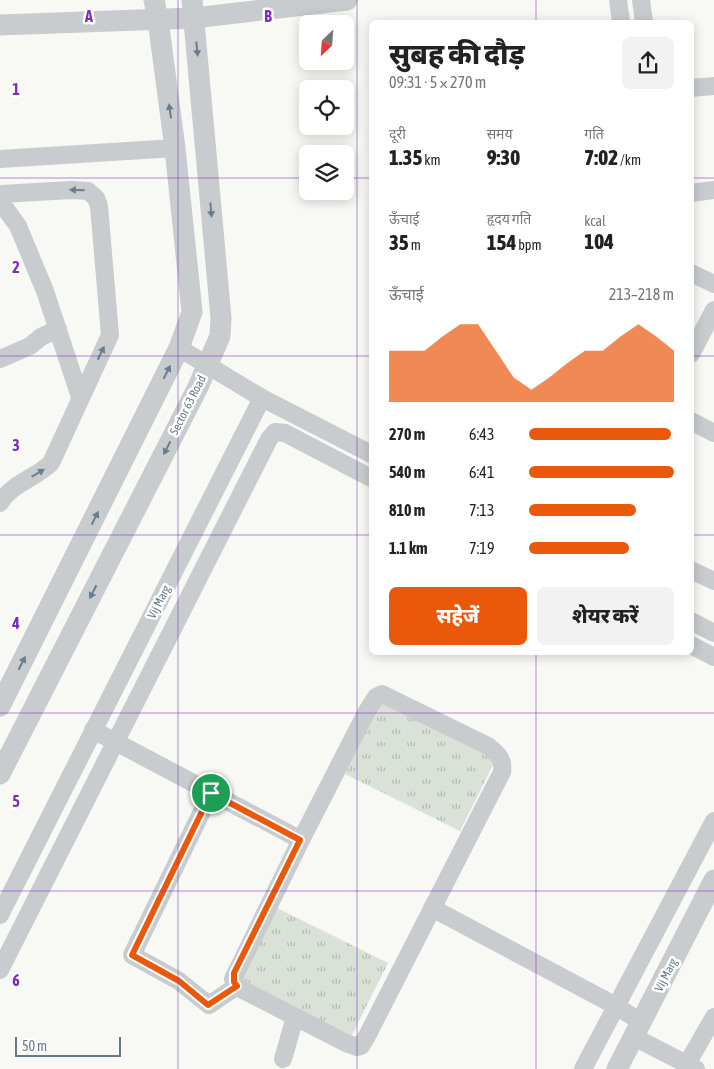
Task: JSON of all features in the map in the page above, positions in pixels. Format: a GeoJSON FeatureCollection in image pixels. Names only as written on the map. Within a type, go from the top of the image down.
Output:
{"type":"FeatureCollection","features":[{"type":"Feature","properties":{"kind":"street"},"geometry":{"type":"LineString","coordinates":[[0,24],[156,10],[347,0]]}},
{"type":"Feature","properties":{"kind":"street"},"geometry":{"type":"LineString","coordinates":[[618,0],[621,20]]}},
{"type":"Feature","properties":{"kind":"street"},"geometry":{"type":"LineString","coordinates":[[641,0],[644,20]]}},
{"type":"Feature","properties":{"kind":"street","name":"Sector 63 Road"},"geometry":{"type":"LineString","coordinates":[[0,774],[208,364],[220,336],[221,318],[193,9]]}},
{"type":"Feature","properties":{"kind":"street"},"geometry":{"type":"LineString","coordinates":[[0,706],[180,348],[192,312],[175,148],[156,10]]}},
{"type":"Feature","properties":{"kind":"street"},"geometry":{"type":"LineString","coordinates":[[694,88],[714,86]]}},
{"type":"Feature","properties":{"kind":"street"},"geometry":{"type":"LineString","coordinates":[[0,159],[175,148]]}},
{"type":"Feature","properties":{"kind":"street"},"geometry":{"type":"LineString","coordinates":[[0,194],[72,190],[88,191],[96,198],[99,206],[110,335],[51,463],[42,472],[18,483],[0,503]]}},
{"type":"Feature","properties":{"kind":"street"},"geometry":{"type":"LineString","coordinates":[[694,193],[714,190]]}},
{"type":"Feature","properties":{"kind":"street"},"geometry":{"type":"LineString","coordinates":[[0,201],[18,226],[45,291],[80,397]]}},
{"type":"Feature","properties":{"kind":"street"},"geometry":{"type":"LineString","coordinates":[[694,274],[714,284]]}},
{"type":"Feature","properties":{"kind":"street"},"geometry":{"type":"LineString","coordinates":[[694,348],[714,310]]}},
{"type":"Feature","properties":{"kind":"street"},"geometry":{"type":"LineString","coordinates":[[0,359],[30,346],[41,337],[58,329]]}},
{"type":"Feature","properties":{"kind":"street"},"geometry":{"type":"LineString","coordinates":[[180,348],[262,398],[369,453]]}},
{"type":"Feature","properties":{"kind":"street","name":"Vij Marg"},"geometry":{"type":"LineString","coordinates":[[0,915],[262,398]]}},
{"type":"Feature","properties":{"kind":"street"},"geometry":{"type":"LineString","coordinates":[[694,422],[714,432]]}},
{"type":"Feature","properties":{"kind":"street"},"geometry":{"type":"LineString","coordinates":[[0,970],[274,432],[285,433],[369,477]]}},
{"type":"Feature","properties":{"kind":"street"},"geometry":{"type":"LineString","coordinates":[[694,571],[714,580]]}},
{"type":"Feature","properties":{"kind":"street"},"geometry":{"type":"LineString","coordinates":[[694,623],[714,633]]}},
{"type":"Feature","properties":{"kind":"street"},"geometry":{"type":"LineString","coordinates":[[694,647],[714,657]]}},
{"type":"Feature","properties":{"kind":"street"},"geometry":{"type":"LineString","coordinates":[[382,694],[488,746],[501,756],[503,764],[502,772],[432,908],[361,1046],[357,1047],[346,1043],[237,986],[234,982],[234,973],[300,840],[367,711],[376,697],[382,694]]}},
{"type":"Feature","properties":{"kind":"street"},"geometry":{"type":"LineString","coordinates":[[93,730],[300,840]]}},
{"type":"Feature","properties":{"kind":"street"},"geometry":{"type":"LineString","coordinates":[[211,793],[132,955],[179,981],[208,1005],[237,986]]}},
{"type":"Feature","properties":{"kind":"street"},"geometry":{"type":"LineString","coordinates":[[583,1069],[714,821]]}},
{"type":"Feature","properties":{"kind":"street","name":"Vij Marg"},"geometry":{"type":"LineString","coordinates":[[617,1069],[714,880]]}},
{"type":"Feature","properties":{"kind":"street"},"geometry":{"type":"LineString","coordinates":[[432,908],[616,1006],[638,1029],[692,1066],[714,1017]]}},
{"type":"Feature","properties":{"kind":"street"},"geometry":{"type":"LineString","coordinates":[[283,1059],[295,1017]]}},
{"type":"Feature","properties":{"kind":"green space"},"geometry":{"type":"Polygon","coordinates":[[[382,700],[497,757],[460,831],[345,774],[382,700]]]}},
{"type":"Feature","properties":{"kind":"green space"},"geometry":{"type":"Polygon","coordinates":[[[273,906],[388,963],[351,1037],[236,980],[273,906]]]}},
{"type":"Feature","properties":{"kind":"route"},"geometry":{"type":"LineString","coordinates":[[211,793],[300,840],[234,973],[233,979],[237,986],[208,1005],[179,981],[132,955],[211,793]]}}]}
